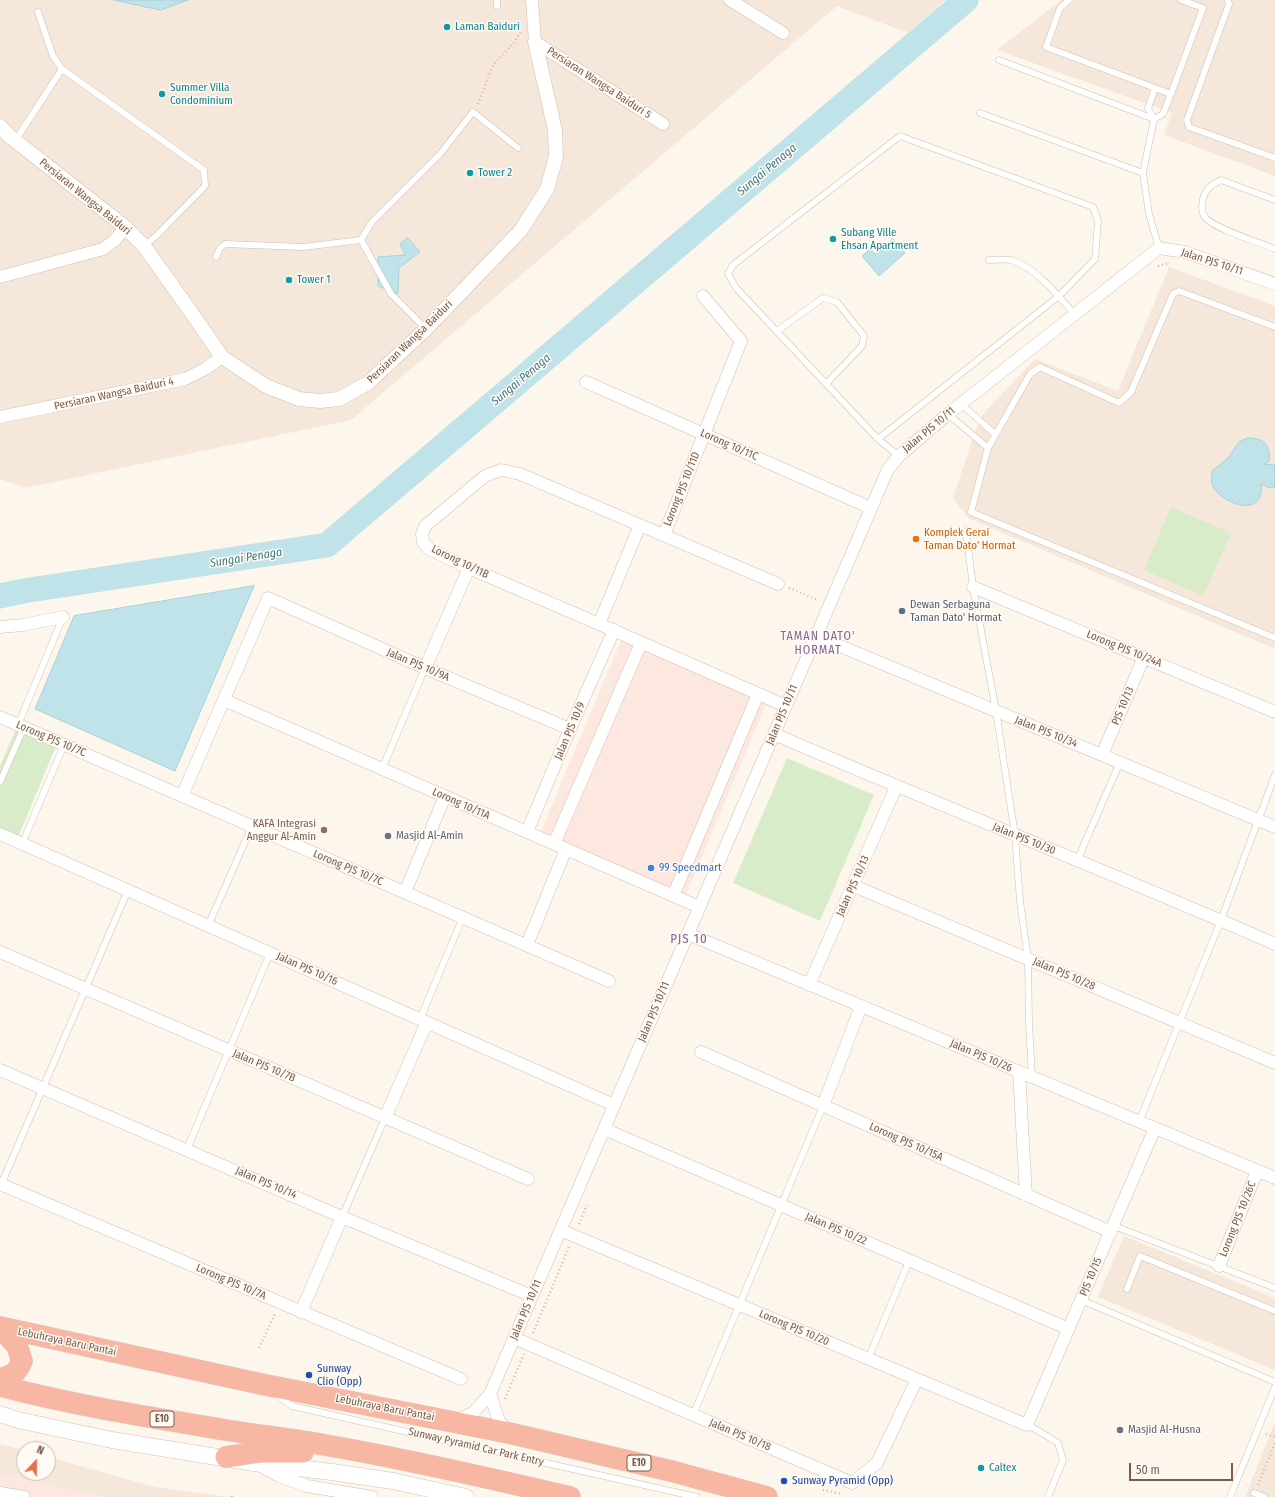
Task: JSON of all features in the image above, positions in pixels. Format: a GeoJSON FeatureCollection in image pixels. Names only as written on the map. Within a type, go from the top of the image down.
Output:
{"type":"FeatureCollection","features":[{"type":"Feature","properties":{"kind":"highway"},"geometry":{"type":"LineString","coordinates":[[0,1327],[17,1346],[22,1361],[18,1370],[12,1376],[0,1379]]}},
{"type":"Feature","properties":{"kind":"highway","name":"Lebuhraya Baru Pantai"},"geometry":{"type":"LineString","coordinates":[[0,1327],[261,1384],[452,1431],[509,1433],[671,1471],[767,1497]]}},
{"type":"Feature","properties":{"kind":"highway","name":"E10"},"geometry":{"type":"LineString","coordinates":[[0,1386],[48,1399],[232,1431],[325,1445],[451,1470],[570,1497]]}},
{"type":"Feature","properties":{"kind":"highway"},"geometry":{"type":"LineString","coordinates":[[226,1457],[260,1452],[302,1452],[325,1445]]}},
{"type":"Feature","properties":{"kind":"main road"},"geometry":{"type":"LineString","coordinates":[[0,1414],[18,1420],[112,1440],[226,1457],[254,1463],[393,1481],[466,1497]]}},
{"type":"Feature","properties":{"kind":"street"},"geometry":{"type":"LineString","coordinates":[[730,0],[783,33]]}},
{"type":"Feature","properties":{"kind":"street","name":"Persiaran Wangsa Baiduri"},"geometry":{"type":"LineString","coordinates":[[6,135],[125,227],[144,246],[192,312],[222,357],[266,386],[299,399],[320,401],[339,399],[368,383],[426,330],[521,230],[547,189],[556,157],[555,130],[535,42],[532,4]]}},
{"type":"Feature","properties":{"kind":"street","name":"Persiaran Wangsa Baiduri 5"},"geometry":{"type":"LineString","coordinates":[[535,42],[663,124]]}},
{"type":"Feature","properties":{"kind":"street"},"geometry":{"type":"LineString","coordinates":[[0,277],[103,248],[115,240],[125,227]]}},
{"type":"Feature","properties":{"kind":"street","name":"Jalan PJS 10/11"},"geometry":{"type":"LineString","coordinates":[[452,1431],[490,1394],[888,469],[899,456],[948,414],[1159,248],[1186,252],[1275,284]]}},
{"type":"Feature","properties":{"kind":"street","name":"Lorong PJS 10/11D"},"geometry":{"type":"LineString","coordinates":[[664,535],[741,341],[703,296]]}},
{"type":"Feature","properties":{"kind":"street","name":"Persiaran Wangsa Baiduri 4"},"geometry":{"type":"LineString","coordinates":[[0,418],[185,380],[205,369],[222,357]]}},
{"type":"Feature","properties":{"kind":"street","name":"Lorong 10/11C"},"geometry":{"type":"LineString","coordinates":[[586,382],[871,508]]}},
{"type":"Feature","properties":{"kind":"street","name":"Lorong 10/11B"},"geometry":{"type":"LineString","coordinates":[[778,584],[520,474],[501,470],[485,476],[426,526],[422,534],[423,542],[429,549],[469,568],[786,706]]}},
{"type":"Feature","properties":{"kind":"street"},"geometry":{"type":"LineString","coordinates":[[599,624],[640,525]]}},
{"type":"Feature","properties":{"kind":"street"},"geometry":{"type":"LineString","coordinates":[[425,668],[469,568]]}},
{"type":"Feature","properties":{"kind":"street","name":"Lorong PJS 10/24A"},"geometry":{"type":"LineString","coordinates":[[973,587],[1275,712]]}},
{"type":"Feature","properties":{"kind":"street","name":"Jalan PJS 10/9A"},"geometry":{"type":"LineString","coordinates":[[224,700],[268,598],[425,668],[570,729]]}},
{"type":"Feature","properties":{"kind":"street"},"geometry":{"type":"LineString","coordinates":[[0,627],[23,625],[63,617]]}},
{"type":"Feature","properties":{"kind":"street","name":"Jalan PJS 10/9"},"geometry":{"type":"LineString","coordinates":[[527,832],[570,729],[614,630]]}},
{"type":"Feature","properties":{"kind":"street","name":"Jalan PJS 10/34"},"geometry":{"type":"LineString","coordinates":[[816,636],[1275,827]]}},
{"type":"Feature","properties":{"kind":"street"},"geometry":{"type":"LineString","coordinates":[[554,844],[641,642]]}},
{"type":"Feature","properties":{"kind":"street","name":"PJS 10/13"},"geometry":{"type":"LineString","coordinates":[[1102,755],[1144,657]]}},
{"type":"Feature","properties":{"kind":"street"},"geometry":{"type":"LineString","coordinates":[[673,896],[758,694]]}},
{"type":"Feature","properties":{"kind":"street"},"geometry":{"type":"LineString","coordinates":[[182,796],[224,700]]}},
{"type":"Feature","properties":{"kind":"street","name":"Lorong 10/11A"},"geometry":{"type":"LineString","coordinates":[[224,700],[699,907]]}},
{"type":"Feature","properties":{"kind":"street","name":"Lorong PJS 10/7C"},"geometry":{"type":"LineString","coordinates":[[0,717],[609,981]]}},
{"type":"Feature","properties":{"kind":"street","name":"Jalan PJS 10/30"},"geometry":{"type":"LineString","coordinates":[[774,734],[896,787],[1221,920],[1275,944]]}},
{"type":"Feature","properties":{"kind":"street","name":"Jalan PJS 10/13"},"geometry":{"type":"LineString","coordinates":[[809,985],[854,886],[896,787]]}},
{"type":"Feature","properties":{"kind":"street"},"geometry":{"type":"LineString","coordinates":[[404,892],[445,796]]}},
{"type":"Feature","properties":{"kind":"street","name":"Jalan PJS 10/16"},"geometry":{"type":"LineString","coordinates":[[0,834],[614,1105]]}},
{"type":"Feature","properties":{"kind":"street"},"geometry":{"type":"LineString","coordinates":[[527,945],[566,850]]}},
{"type":"Feature","properties":{"kind":"street","name":"Jalan PJS 10/28"},"geometry":{"type":"LineString","coordinates":[[854,886],[1275,1063]]}},
{"type":"Feature","properties":{"kind":"street","name":"Jalan PJS 10/26"},"geometry":{"type":"LineString","coordinates":[[688,934],[1275,1178]]}},
{"type":"Feature","properties":{"kind":"street","name":"Jalan PJS 10/7B"},"geometry":{"type":"LineString","coordinates":[[0,952],[528,1179]]}},
{"type":"Feature","properties":{"kind":"street"},"geometry":{"type":"LineString","coordinates":[[823,1106],[861,1006]]}},
{"type":"Feature","properties":{"kind":"street"},"geometry":{"type":"LineString","coordinates":[[385,1118],[423,1021]]}},
{"type":"Feature","properties":{"kind":"street","name":"Lorong PJS 10/15A"},"geometry":{"type":"LineString","coordinates":[[701,1052],[1026,1195],[1112,1229]]}},
{"type":"Feature","properties":{"kind":"street","name":"Jalan PJS 10/14"},"geometry":{"type":"LineString","coordinates":[[0,1070],[187,1149],[342,1217],[532,1296]]}},
{"type":"Feature","properties":{"kind":"street"},"geometry":{"type":"LineString","coordinates":[[1019,1072],[1026,1195]]}},
{"type":"Feature","properties":{"kind":"street","name":"PJS 10/15"},"geometry":{"type":"LineString","coordinates":[[1027,1425],[1155,1128]]}},
{"type":"Feature","properties":{"kind":"street","name":"Jalan PJS 10/22"},"geometry":{"type":"LineString","coordinates":[[604,1129],[1069,1330]]}},
{"type":"Feature","properties":{"kind":"street","name":"Lorong PJS 10/26C"},"geometry":{"type":"LineString","coordinates":[[1219,1266],[1257,1171]]}},
{"type":"Feature","properties":{"kind":"street","name":"Lorong PJS 10/7A"},"geometry":{"type":"LineString","coordinates":[[1,1184],[461,1379]]}},
{"type":"Feature","properties":{"kind":"street"},"geometry":{"type":"LineString","coordinates":[[301,1312],[342,1217]]}},
{"type":"Feature","properties":{"kind":"street","name":"Lorong PJS 10/20"},"geometry":{"type":"LineString","coordinates":[[560,1230],[1027,1425]]}},
{"type":"Feature","properties":{"kind":"street","name":"Jalan PJS 10/18"},"geometry":{"type":"LineString","coordinates":[[514,1338],[852,1482],[877,1463],[917,1379]]}},
{"type":"Feature","properties":{"kind":"street"},"geometry":{"type":"LineString","coordinates":[[490,1394],[499,1421],[509,1433]]}},
{"type":"Feature","properties":{"kind":"street"},"geometry":{"type":"LineString","coordinates":[[0,1422],[18,1420]]}},
{"type":"Feature","properties":{"kind":"street"},"geometry":{"type":"LineString","coordinates":[[254,1463],[279,1476],[307,1486],[372,1497]]}},
{"type":"Feature","properties":{"kind":"street"},"geometry":{"type":"LineString","coordinates":[[307,1486],[323,1497]]}},
{"type":"Feature","properties":{"kind":"street"},"geometry":{"type":"LineString","coordinates":[[0,1493],[24,1497]]}},
{"type":"Feature","properties":{"kind":"lane"},"geometry":{"type":"LineString","coordinates":[[1069,0],[1060,8],[1046,47],[1171,94]]}},
{"type":"Feature","properties":{"kind":"lane"},"geometry":{"type":"LineString","coordinates":[[999,60],[1154,119],[1163,114],[1203,8],[1181,0]]}},
{"type":"Feature","properties":{"kind":"lane"},"geometry":{"type":"LineString","coordinates":[[1228,0],[1229,4],[1187,120],[1189,127],[1275,158]]}},
{"type":"Feature","properties":{"kind":"lane"},"geometry":{"type":"LineString","coordinates":[[38,12],[53,56],[62,69],[204,170],[205,186],[157,235],[144,246]]}},
{"type":"Feature","properties":{"kind":"lane"},"geometry":{"type":"LineString","coordinates":[[6,135],[62,69]]}},
{"type":"Feature","properties":{"kind":"lane"},"geometry":{"type":"LineString","coordinates":[[1155,88],[1148,108],[1154,119],[1144,173],[1149,214],[1159,248]]}},
{"type":"Feature","properties":{"kind":"lane"},"geometry":{"type":"LineString","coordinates":[[361,240],[372,222],[440,154],[473,112],[518,148]]}},
{"type":"Feature","properties":{"kind":"lane"},"geometry":{"type":"LineString","coordinates":[[980,113],[1144,173]]}},
{"type":"Feature","properties":{"kind":"lane"},"geometry":{"type":"LineString","coordinates":[[878,439],[1059,296],[1095,259],[1098,221],[1093,207],[900,136],[733,265],[728,274],[737,289],[878,439],[899,456]]}},
{"type":"Feature","properties":{"kind":"lane"},"geometry":{"type":"LineString","coordinates":[[1275,200],[1220,180],[1210,184],[1203,197],[1202,210],[1206,218],[1217,226],[1275,249]]}},
{"type":"Feature","properties":{"kind":"lane"},"geometry":{"type":"LineString","coordinates":[[361,240],[391,294],[426,330]]}},
{"type":"Feature","properties":{"kind":"lane"},"geometry":{"type":"LineString","coordinates":[[216,257],[220,248],[225,244],[302,247],[361,240]]}},
{"type":"Feature","properties":{"kind":"lane"},"geometry":{"type":"LineString","coordinates":[[989,260],[1010,260],[1029,268],[1059,296],[1075,315]]}},
{"type":"Feature","properties":{"kind":"lane"},"geometry":{"type":"LineString","coordinates":[[1275,328],[1179,291],[1173,294],[1131,392],[1119,404],[1040,367],[1030,374],[994,434],[988,448],[971,512],[1275,638]]}},
{"type":"Feature","properties":{"kind":"lane"},"geometry":{"type":"LineString","coordinates":[[777,332],[823,298],[837,302],[864,336],[862,346],[826,384]]}},
{"type":"Feature","properties":{"kind":"lane"},"geometry":{"type":"LineString","coordinates":[[961,404],[994,434]]}},
{"type":"Feature","properties":{"kind":"lane"},"geometry":{"type":"LineString","coordinates":[[948,414],[988,448]]}},
{"type":"Feature","properties":{"kind":"lane"},"geometry":{"type":"LineString","coordinates":[[966,531],[973,587],[996,711],[1015,835],[1020,901],[1028,959],[1032,1078]]}},
{"type":"Feature","properties":{"kind":"lane"},"geometry":{"type":"LineString","coordinates":[[0,782],[63,617]]}},
{"type":"Feature","properties":{"kind":"lane"},"geometry":{"type":"LineString","coordinates":[[382,769],[425,668]]}},
{"type":"Feature","properties":{"kind":"lane"},"geometry":{"type":"LineString","coordinates":[[22,844],[64,745]]}},
{"type":"Feature","properties":{"kind":"lane"},"geometry":{"type":"LineString","coordinates":[[1077,861],[1120,762]]}},
{"type":"Feature","properties":{"kind":"lane"},"geometry":{"type":"LineString","coordinates":[[1139,1122],[1221,920],[1275,775]]}},
{"type":"Feature","properties":{"kind":"lane"},"geometry":{"type":"LineString","coordinates":[[208,926],[252,826]]}},
{"type":"Feature","properties":{"kind":"lane"},"geometry":{"type":"LineString","coordinates":[[1,1184],[128,890]]}},
{"type":"Feature","properties":{"kind":"lane"},"geometry":{"type":"LineString","coordinates":[[423,1021],[463,917]]}},
{"type":"Feature","properties":{"kind":"lane"},"geometry":{"type":"LineString","coordinates":[[187,1149],[270,953]]}},
{"type":"Feature","properties":{"kind":"lane"},"geometry":{"type":"LineString","coordinates":[[693,1415],[823,1106]]}},
{"type":"Feature","properties":{"kind":"lane"},"geometry":{"type":"LineString","coordinates":[[342,1217],[385,1118]]}},
{"type":"Feature","properties":{"kind":"lane"},"geometry":{"type":"LineString","coordinates":[[1112,1229],[1219,1266],[1275,1288]]}},
{"type":"Feature","properties":{"kind":"lane"},"geometry":{"type":"LineString","coordinates":[[1127,1289],[1140,1256],[1275,1311]]}},
{"type":"Feature","properties":{"kind":"lane"},"geometry":{"type":"LineString","coordinates":[[868,1359],[909,1261]]}},
{"type":"Feature","properties":{"kind":"lane"},"geometry":{"type":"LineString","coordinates":[[1082,1300],[1275,1382]]}},
{"type":"Feature","properties":{"kind":"lane"},"geometry":{"type":"LineString","coordinates":[[1230,1497],[1275,1387]]}},
{"type":"Feature","properties":{"kind":"lane"},"geometry":{"type":"LineString","coordinates":[[1027,1425],[1058,1443],[1063,1460],[1048,1497]]}},
{"type":"Feature","properties":{"kind":"lane","name":"Sunway Pyramid Car Park Entry"},"geometry":{"type":"LineString","coordinates":[[452,1431],[697,1497]]}},
{"type":"Feature","properties":{"kind":"lane"},"geometry":{"type":"LineString","coordinates":[[1254,1493],[1264,1497]]}},
{"type":"Feature","properties":{"kind":"path"},"geometry":{"type":"LineString","coordinates":[[473,112],[493,65],[514,43],[532,4]]}},
{"type":"Feature","properties":{"kind":"path"},"geometry":{"type":"LineString","coordinates":[[778,584],[830,606]]}},
{"type":"Feature","properties":{"kind":"path"},"geometry":{"type":"LineString","coordinates":[[259,1348],[280,1303]]}},
{"type":"Feature","properties":{"kind":"path"},"geometry":{"type":"LineString","coordinates":[[1254,1493],[1275,1443]]}},
{"type":"Feature","properties":{"kind":"path"},"geometry":{"type":"LineString","coordinates":[[823,1490],[848,1495]]}},
{"type":"Feature","properties":{"kind":"shaded area"},"geometry":{"type":"Polygon","coordinates":[[[0,0],[945,0],[908,33],[837,6],[351,420],[25,488],[0,479],[0,0]]]}},
{"type":"Feature","properties":{"kind":"shaded area"},"geometry":{"type":"Polygon","coordinates":[[[1061,0],[1275,0],[1275,176],[1164,135],[1172,113],[997,50],[1061,0]]]}},
{"type":"Feature","properties":{"kind":"shaded area"},"geometry":{"type":"Polygon","coordinates":[[[1169,267],[1275,306],[1275,649],[968,518],[953,498],[974,434],[983,414],[1035,359],[1118,391],[1169,267]]]}},
{"type":"Feature","properties":{"kind":"shaded area"},"geometry":{"type":"Polygon","coordinates":[[[622,638],[768,699],[686,895],[540,834],[622,638]]]}},
{"type":"Feature","properties":{"kind":"shaded area"},"geometry":{"type":"Polygon","coordinates":[[[1124,1236],[1275,1298],[1275,1370],[1098,1297],[1124,1236]]]}},
{"type":"Feature","properties":{"kind":"shaded area"},"geometry":{"type":"Polygon","coordinates":[[[1275,1421],[1275,1497],[1245,1497],[1275,1421]]]}},
{"type":"Feature","properties":{"kind":"shaded area"},"geometry":{"type":"Polygon","coordinates":[[[0,1444],[16,1448],[16,1481],[56,1481],[56,1459],[155,1487],[229,1497],[0,1497],[0,1444]]]}},
{"type":"Feature","properties":{"kind":"shaded area"},"geometry":{"type":"Polygon","coordinates":[[[0,1474],[16,1477],[16,1481],[33,1481],[107,1497],[0,1497],[0,1474]]]}},
{"type":"Feature","properties":{"kind":"green space"},"geometry":{"type":"Polygon","coordinates":[[[1171,507],[1231,533],[1203,596],[1144,570],[1171,507]]]}},
{"type":"Feature","properties":{"kind":"green space"},"geometry":{"type":"Polygon","coordinates":[[[16,729],[56,746],[18,837],[0,830],[0,766],[16,729]]]}},
{"type":"Feature","properties":{"kind":"green space"},"geometry":{"type":"Polygon","coordinates":[[[787,758],[874,795],[820,921],[733,883],[787,758]]]}},
{"type":"Feature","properties":{"kind":"water"},"geometry":{"type":"Polygon","coordinates":[[[114,0],[188,0],[161,10],[114,0]]]}},
{"type":"Feature","properties":{"kind":"water"},"geometry":{"type":"Polygon","coordinates":[[[408,238],[420,252],[399,268],[398,294],[378,286],[378,257],[405,255],[400,244],[408,238]]]}},
{"type":"Feature","properties":{"kind":"water"},"geometry":{"type":"Polygon","coordinates":[[[893,239],[905,253],[879,276],[862,256],[870,249],[875,254],[893,239]]]}},
{"type":"Feature","properties":{"kind":"water"},"geometry":{"type":"Polygon","coordinates":[[[1248,438],[1258,439],[1267,446],[1269,450],[1269,461],[1264,464],[1275,465],[1275,487],[1270,488],[1261,484],[1261,495],[1256,502],[1250,505],[1241,505],[1223,498],[1216,491],[1212,484],[1212,471],[1228,458],[1239,442],[1248,438]]]}},
{"type":"Feature","properties":{"kind":"water"},"geometry":{"type":"Polygon","coordinates":[[[254,586],[175,771],[35,709],[74,616],[254,586]]]}},
{"type":"Feature","properties":{"kind":"waterway","name":"Sungai Penaga"},"geometry":{"type":"LineString","coordinates":[[0,596],[23,591],[327,545],[966,0]]}},
{"type":"Feature","properties":{"kind":"place","name":"Laman Baiduri"},"geometry":{"type":"Point","coordinates":[447,27]}},
{"type":"Feature","properties":{"kind":"place","name":"Summer Villa Condominium"},"geometry":{"type":"Point","coordinates":[162,94]}},
{"type":"Feature","properties":{"kind":"place","name":"Tower 2"},"geometry":{"type":"Point","coordinates":[470,173]}},
{"type":"Feature","properties":{"kind":"place","name":"Subang Ville Ehsan Apartment"},"geometry":{"type":"Point","coordinates":[833,239]}},
{"type":"Feature","properties":{"kind":"place","name":"Tower 1"},"geometry":{"type":"Point","coordinates":[289,280]}},
{"type":"Feature","properties":{"kind":"place","name":"Komplek Gerai Taman Dato' Hormat"},"geometry":{"type":"Point","coordinates":[916,539]}},
{"type":"Feature","properties":{"kind":"place","name":"Dewan Serbaguna Taman Dato' Hormat"},"geometry":{"type":"Point","coordinates":[902,611]}},
{"type":"Feature","properties":{"kind":"place","name":"KAFA Integrasi Anggur Al-Amin"},"geometry":{"type":"Point","coordinates":[324,830]}},
{"type":"Feature","properties":{"kind":"place","name":"Masjid Al-Amin"},"geometry":{"type":"Point","coordinates":[388,836]}},
{"type":"Feature","properties":{"kind":"place","name":"99 Speedmart"},"geometry":{"type":"Point","coordinates":[651,868]}},
{"type":"Feature","properties":{"kind":"place","name":"Sunway Clio (Opp)"},"geometry":{"type":"Point","coordinates":[309,1375]}},
{"type":"Feature","properties":{"kind":"place","name":"Masjid Al-Husna"},"geometry":{"type":"Point","coordinates":[1120,1430]}},
{"type":"Feature","properties":{"kind":"place","name":"Caltex"},"geometry":{"type":"Point","coordinates":[981,1468]}},
{"type":"Feature","properties":{"kind":"place","name":"Sunway Pyramid (Opp)"},"geometry":{"type":"Point","coordinates":[784,1481]}},
{"type":"Feature","properties":{"kind":"district","name":"TAMAN DATO' HORMAT"},"geometry":{"type":"Point","coordinates":[818,644]}},
{"type":"Feature","properties":{"kind":"district","name":"PJS 10"},"geometry":{"type":"Point","coordinates":[689,939]}}]}
